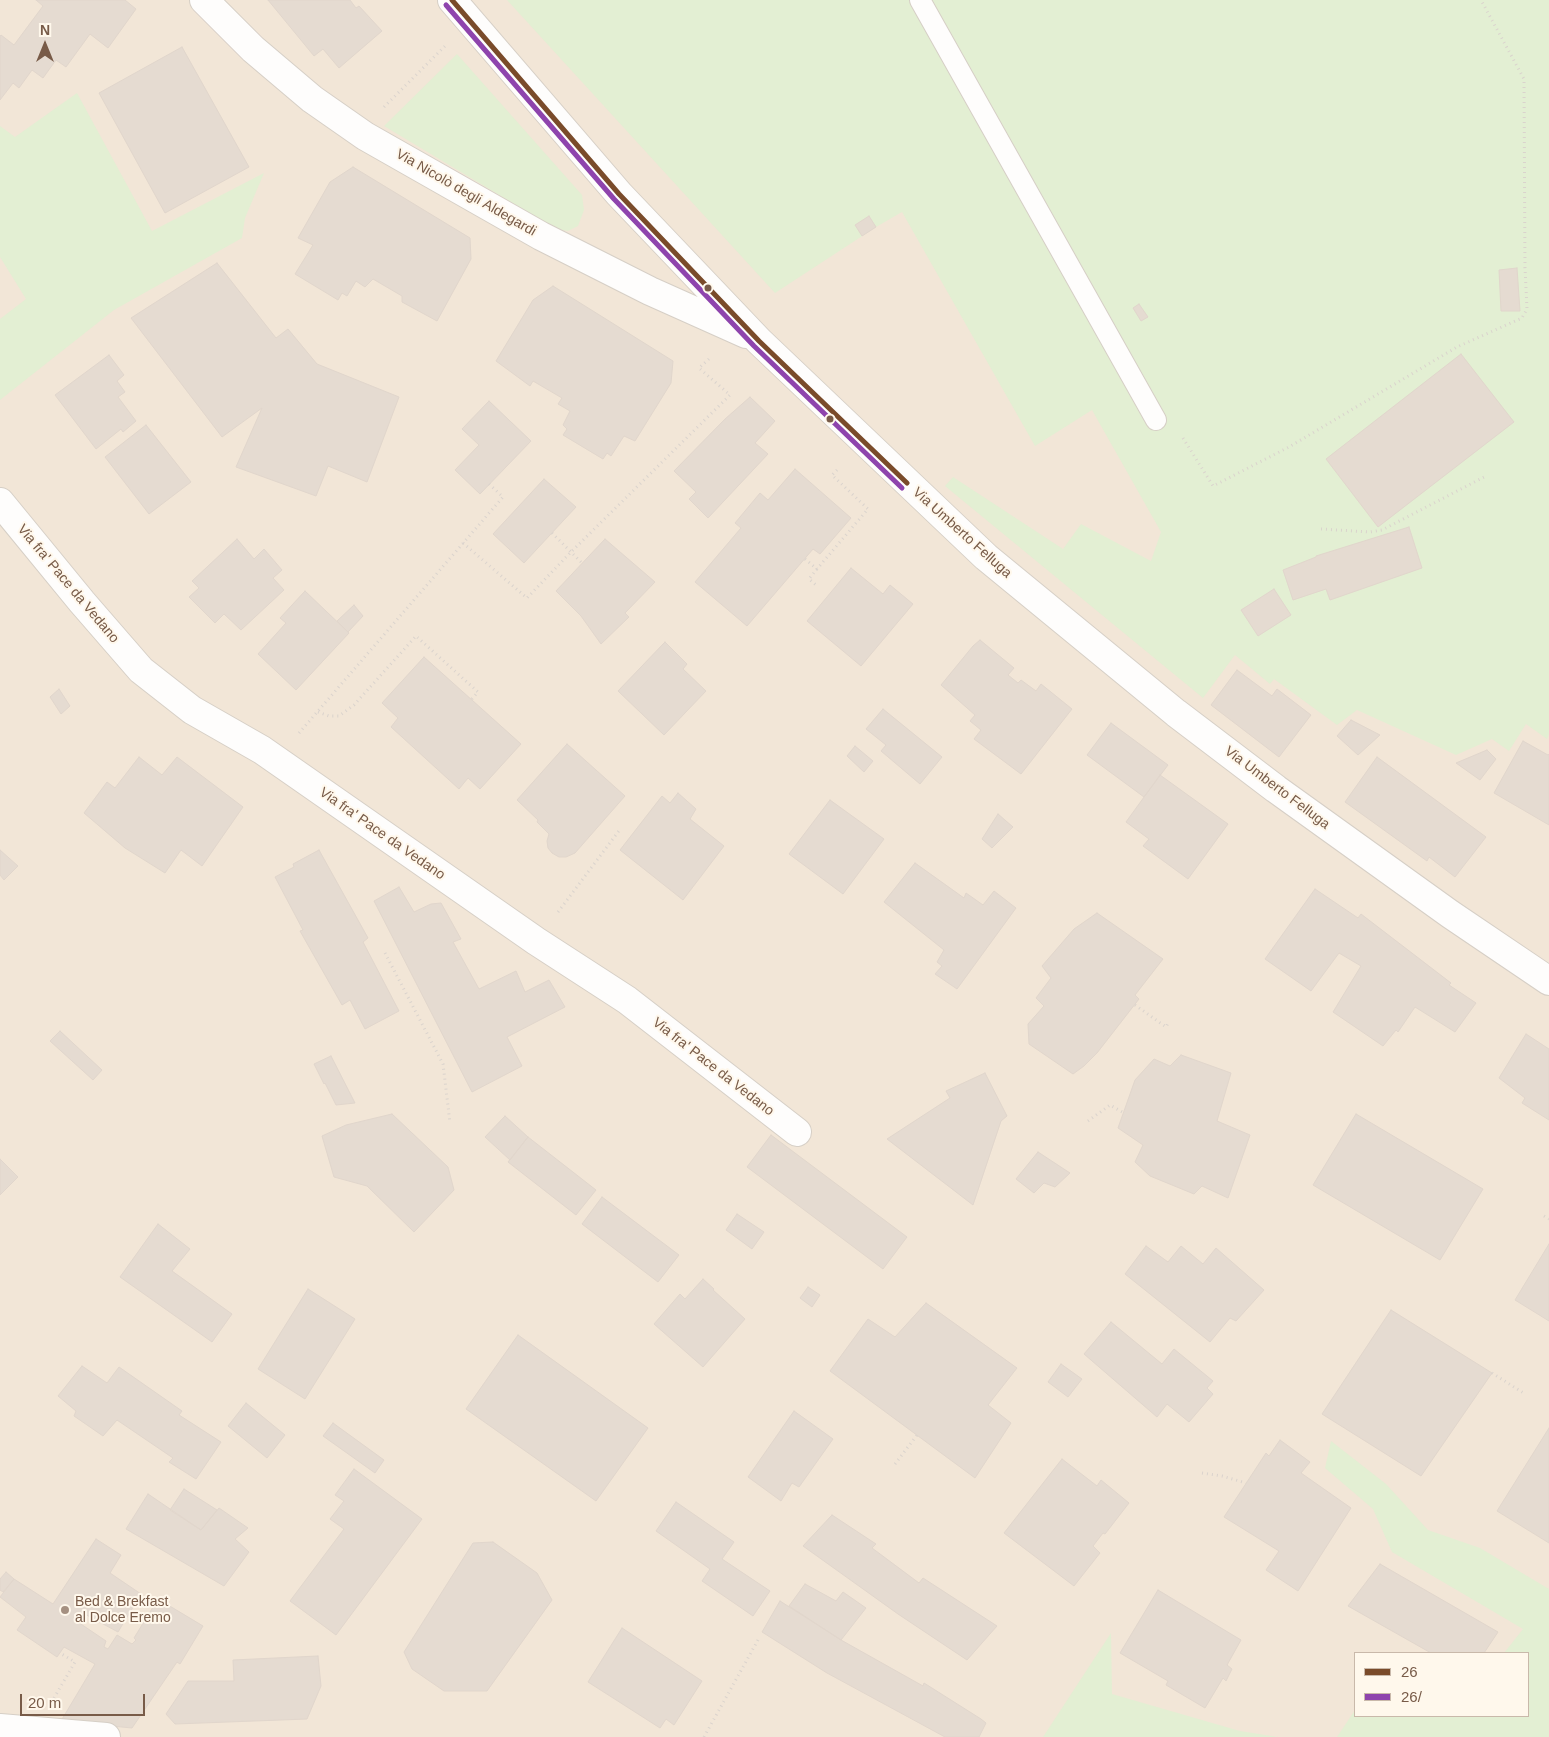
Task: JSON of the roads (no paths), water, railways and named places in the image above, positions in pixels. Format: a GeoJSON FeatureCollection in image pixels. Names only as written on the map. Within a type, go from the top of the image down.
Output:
{"type":"FeatureCollection","features":[{"type":"Feature","properties":{"kind":"street","name":"Via Nicolò degli Aldegardi"},"geometry":{"type":"LineString","coordinates":[[204,0],[253,50],[312,100],[365,136],[541,236],[650,290],[759,340]]}},
{"type":"Feature","properties":{"kind":"street","name":"Via Umberto Felluga"},"geometry":{"type":"LineString","coordinates":[[452,0],[619,194],[759,340],[986,556],[1176,713],[1276,789],[1450,914],[1549,982]]}},
{"type":"Feature","properties":{"kind":"street","name":"Via fra' Pace da Vedano"},"geometry":{"type":"LineString","coordinates":[[0,502],[141,670],[192,710],[276,760],[536,941],[627,1000],[797,1132]]}},
{"type":"Feature","properties":{"kind":"street"},"geometry":{"type":"LineString","coordinates":[[0,1728],[106,1737]]}},
{"type":"Feature","properties":{"kind":"lane"},"geometry":{"type":"LineString","coordinates":[[920,0],[1156,420]]}},
{"type":"Feature","properties":{"kind":"place","name":"Bed & Brekfast al Dolce Eremo"},"geometry":{"type":"Point","coordinates":[65,1610]}}]}
